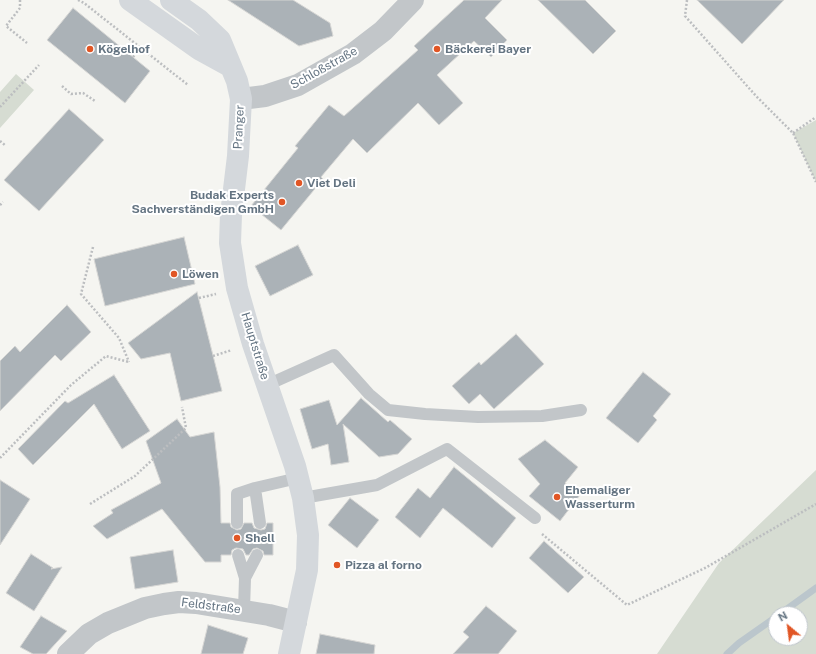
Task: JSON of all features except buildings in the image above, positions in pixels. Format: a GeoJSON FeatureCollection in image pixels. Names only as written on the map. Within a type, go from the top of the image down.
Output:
{"type":"FeatureCollection","features":[{"type":"Feature","properties":{"kind":"main road"},"geometry":{"type":"LineString","coordinates":[[130,0],[199,49],[230,66]]}},
{"type":"Feature","properties":{"kind":"main road","name":"Pranger"},"geometry":{"type":"LineString","coordinates":[[171,0],[199,20],[220,40],[237,81],[241,99],[238,156],[233,190]]}},
{"type":"Feature","properties":{"kind":"main road","name":"Hauptstraße"},"geometry":{"type":"LineString","coordinates":[[233,190],[230,244],[237,288],[253,344],[300,488],[308,535],[307,570],[289,654]]}},
{"type":"Feature","properties":{"kind":"street","name":"Schloßstraße"},"geometry":{"type":"LineString","coordinates":[[241,99],[265,96],[298,85],[354,54],[383,31],[413,0]]}},
{"type":"Feature","properties":{"kind":"street","name":"Feldstraße"},"geometry":{"type":"LineString","coordinates":[[68,654],[89,634],[108,622],[144,608],[179,602],[244,610],[296,622]]}},
{"type":"Feature","properties":{"kind":"lane"},"geometry":{"type":"LineString","coordinates":[[267,385],[334,354],[369,394],[388,410],[478,417],[542,416],[581,410]]}},
{"type":"Feature","properties":{"kind":"lane"},"geometry":{"type":"LineString","coordinates":[[237,523],[237,494],[255,488],[377,485],[447,449],[534,518]]}},
{"type":"Feature","properties":{"kind":"lane"},"geometry":{"type":"LineString","coordinates":[[255,488],[260,523]]}},
{"type":"Feature","properties":{"kind":"lane"},"geometry":{"type":"LineString","coordinates":[[238,555],[245,578],[244,610]]}},
{"type":"Feature","properties":{"kind":"lane"},"geometry":{"type":"LineString","coordinates":[[245,578],[257,555]]}},
{"type":"Feature","properties":{"kind":"path"},"geometry":{"type":"LineString","coordinates":[[20,0],[20,8],[6,26],[27,43]]}},
{"type":"Feature","properties":{"kind":"path"},"geometry":{"type":"LineString","coordinates":[[78,0],[85,1],[188,85]]}},
{"type":"Feature","properties":{"kind":"path"},"geometry":{"type":"LineString","coordinates":[[687,0],[685,16],[756,96],[793,133],[816,182]]}},
{"type":"Feature","properties":{"kind":"path"},"geometry":{"type":"LineString","coordinates":[[133,57],[141,47]]}},
{"type":"Feature","properties":{"kind":"path"},"geometry":{"type":"LineString","coordinates":[[0,107],[38,65]]}},
{"type":"Feature","properties":{"kind":"path"},"geometry":{"type":"LineString","coordinates":[[62,86],[71,94],[83,93],[95,101]]}},
{"type":"Feature","properties":{"kind":"path"},"geometry":{"type":"LineString","coordinates":[[793,133],[816,116]]}},
{"type":"Feature","properties":{"kind":"path"},"geometry":{"type":"LineString","coordinates":[[0,141],[6,146]]}},
{"type":"Feature","properties":{"kind":"path"},"geometry":{"type":"LineString","coordinates":[[0,205],[3,202]]}},
{"type":"Feature","properties":{"kind":"path"},"geometry":{"type":"LineString","coordinates":[[0,458],[71,385],[106,356],[129,362],[119,338],[81,294],[93,247]]}},
{"type":"Feature","properties":{"kind":"path"},"geometry":{"type":"LineString","coordinates":[[213,356],[227,352]]}},
{"type":"Feature","properties":{"kind":"path"},"geometry":{"type":"LineString","coordinates":[[90,504],[135,476],[186,428],[182,407]]}},
{"type":"Feature","properties":{"kind":"path"},"geometry":{"type":"LineString","coordinates":[[534,518],[536,529],[627,605],[705,568],[816,504]]}},
{"type":"Feature","properties":{"kind":"shaded area"},"geometry":{"type":"Polygon","coordinates":[[[16,74],[34,90],[0,128],[0,92],[16,74]]]}},
{"type":"Feature","properties":{"kind":"shaded area"},"geometry":{"type":"Polygon","coordinates":[[[816,120],[816,182],[793,133],[816,120]]]}},
{"type":"Feature","properties":{"kind":"shaded area"},"geometry":{"type":"Polygon","coordinates":[[[816,470],[816,654],[657,654],[719,563],[816,470]]]}},
{"type":"Feature","properties":{"kind":"waterway"},"geometry":{"type":"LineString","coordinates":[[791,606],[816,588]]}},
{"type":"Feature","properties":{"kind":"waterway"},"geometry":{"type":"LineString","coordinates":[[727,654],[739,643],[768,623]]}},
{"type":"Feature","properties":{"kind":"place","name":"Kögelhof"},"geometry":{"type":"Point","coordinates":[90,49]}},
{"type":"Feature","properties":{"kind":"place","name":"Bäckerei Bayer"},"geometry":{"type":"Point","coordinates":[437,49]}},
{"type":"Feature","properties":{"kind":"place","name":"Viet Deli"},"geometry":{"type":"Point","coordinates":[299,183]}},
{"type":"Feature","properties":{"kind":"place","name":"Budak Experts Sachverständigen GmbH"},"geometry":{"type":"Point","coordinates":[282,202]}},
{"type":"Feature","properties":{"kind":"place","name":"Löwen"},"geometry":{"type":"Point","coordinates":[174,274]}},
{"type":"Feature","properties":{"kind":"place","name":"Ehemaliger Wasserturm"},"geometry":{"type":"Point","coordinates":[557,497]}},
{"type":"Feature","properties":{"kind":"place","name":"Shell"},"geometry":{"type":"Point","coordinates":[237,538]}},
{"type":"Feature","properties":{"kind":"place","name":"Pizza al forno"},"geometry":{"type":"Point","coordinates":[337,565]}}]}
